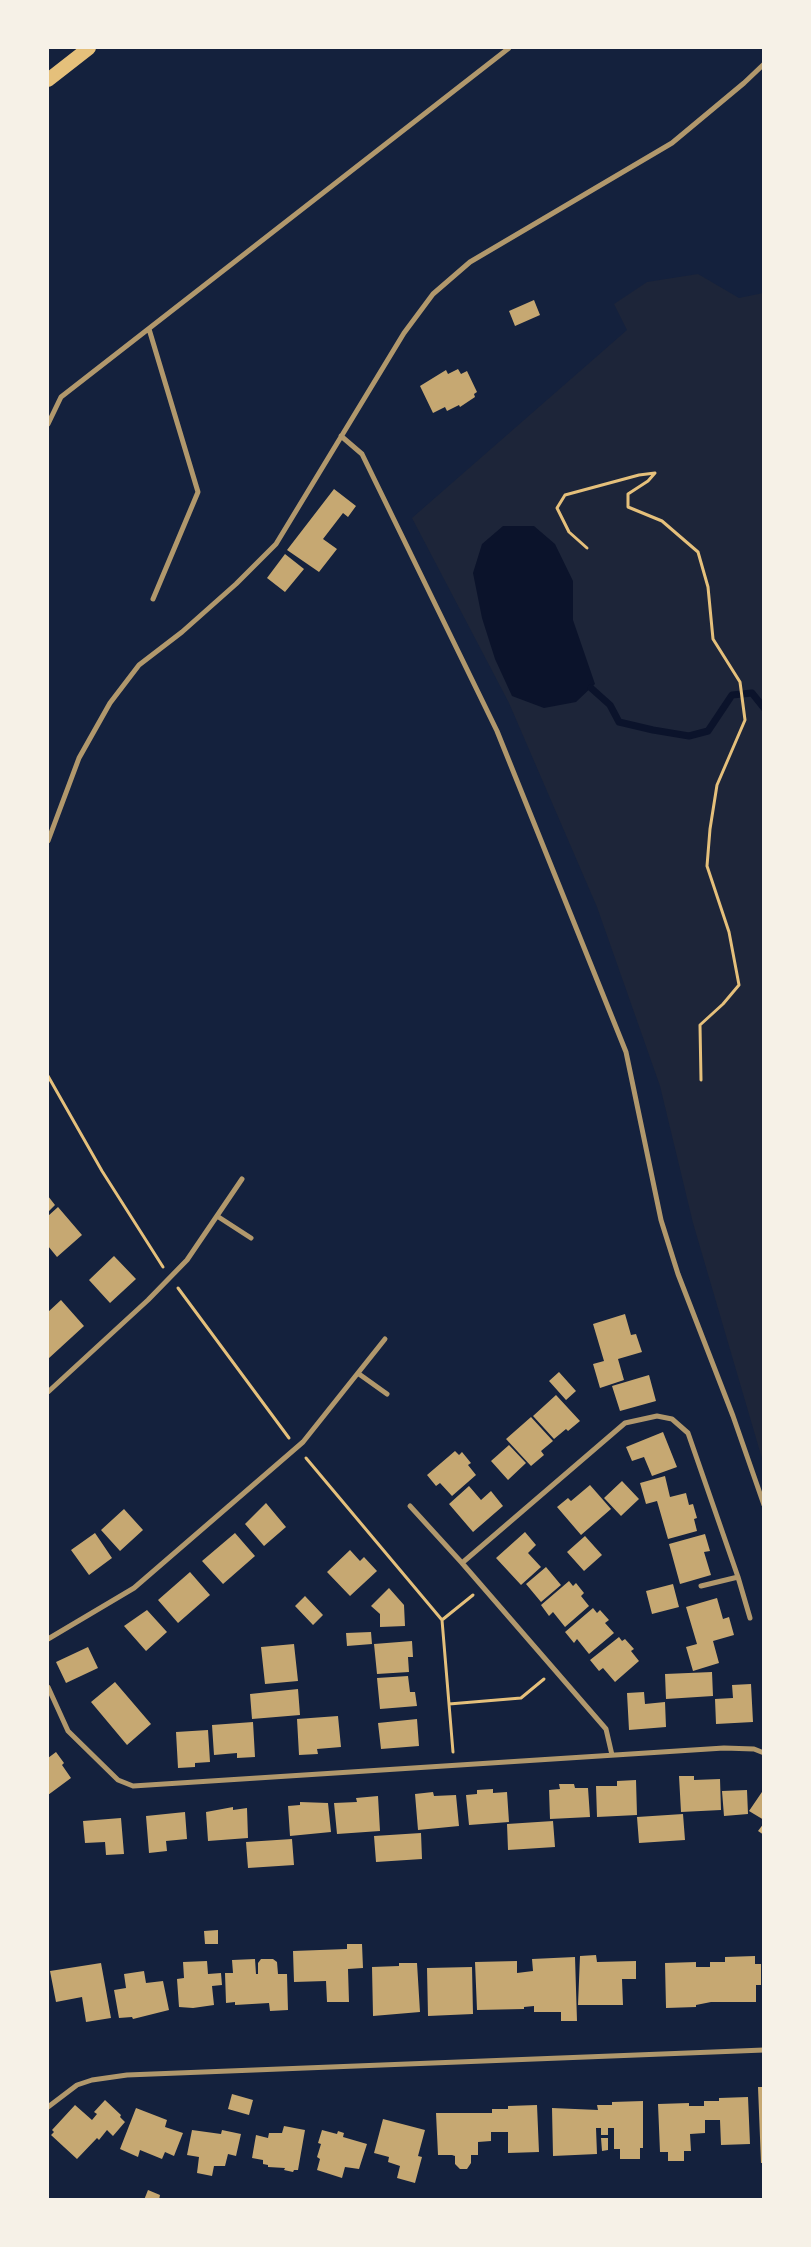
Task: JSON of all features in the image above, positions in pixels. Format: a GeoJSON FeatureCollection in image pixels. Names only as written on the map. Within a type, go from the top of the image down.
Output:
{"type":"FeatureCollection","features":[{"type":"Feature","properties":{"kind":"highway"},"geometry":{"type":"LineString","coordinates":[[48,80],[89,48]]}},
{"type":"Feature","properties":{"kind":"street"},"geometry":{"type":"LineString","coordinates":[[48,424],[61,397],[508,48]]}},
{"type":"Feature","properties":{"kind":"street"},"geometry":{"type":"LineString","coordinates":[[48,840],[80,758],[110,703],[139,665],[182,632],[236,584],[276,544],[404,333],[433,294],[470,262],[672,143],[764,64]]}},
{"type":"Feature","properties":{"kind":"street"},"geometry":{"type":"LineString","coordinates":[[149,328],[198,492],[153,599]]}},
{"type":"Feature","properties":{"kind":"street"},"geometry":{"type":"LineString","coordinates":[[341,436],[362,454],[498,730],[626,1052],[661,1220],[678,1274],[733,1416],[764,1505]]}},
{"type":"Feature","properties":{"kind":"street"},"geometry":{"type":"LineString","coordinates":[[48,1392],[165,1283],[187,1260],[242,1179]]}},
{"type":"Feature","properties":{"kind":"street"},"geometry":{"type":"LineString","coordinates":[[217,1216],[251,1238]]}},
{"type":"Feature","properties":{"kind":"street"},"geometry":{"type":"LineString","coordinates":[[48,1639],[134,1588],[297,1448],[386,1339]]}},
{"type":"Feature","properties":{"kind":"street"},"geometry":{"type":"LineString","coordinates":[[358,1374],[387,1394]]}},
{"type":"Feature","properties":{"kind":"street"},"geometry":{"type":"LineString","coordinates":[[462,1563],[625,1423],[657,1416],[672,1419],[688,1433],[738,1577],[750,1618]]}},
{"type":"Feature","properties":{"kind":"street"},"geometry":{"type":"LineString","coordinates":[[410,1506],[606,1729],[612,1755]]}},
{"type":"Feature","properties":{"kind":"street"},"geometry":{"type":"LineString","coordinates":[[702,1586],[738,1577]]}},
{"type":"Feature","properties":{"kind":"street"},"geometry":{"type":"LineString","coordinates":[[48,1687],[68,1731],[118,1780],[133,1786],[740,1748],[754,1749],[764,1753]]}},
{"type":"Feature","properties":{"kind":"street"},"geometry":{"type":"LineString","coordinates":[[48,2107],[78,2085],[92,2080],[127,2075],[764,2050]]}},
{"type":"Feature","properties":{"kind":"path"},"geometry":{"type":"LineString","coordinates":[[588,548],[569,532],[557,508],[565,495],[639,475],[655,473],[648,481],[628,494],[628,507],[662,521],[698,552],[708,587],[713,639],[740,682],[745,720],[717,785],[710,829],[707,866],[729,932],[739,985],[723,1004],[700,1025],[701,1080]]}},
{"type":"Feature","properties":{"kind":"path"},"geometry":{"type":"LineString","coordinates":[[297,1448],[442,1620],[454,1765]]}},
{"type":"Feature","properties":{"kind":"path"},"geometry":{"type":"LineString","coordinates":[[442,1620],[482,1587]]}},
{"type":"Feature","properties":{"kind":"path"},"geometry":{"type":"LineString","coordinates":[[449,1704],[521,1698],[555,1670]]}},
{"type":"Feature","properties":{"kind":"shaded area"},"geometry":{"type":"Polygon","coordinates":[[[698,274],[739,298],[763,293],[763,1462],[693,1223],[660,1086],[597,907],[509,703],[412,518],[627,330],[614,304],[647,282],[698,274]]]}},
{"type":"Feature","properties":{"kind":"shaded area"},"geometry":{"type":"Polygon","coordinates":[[[503,526],[534,526],[555,544],[573,581],[573,620],[595,684],[576,702],[544,708],[512,696],[495,659],[482,618],[473,573],[482,544],[503,526]]]}},
{"type":"Feature","properties":{"kind":"building"},"geometry":{"type":"Polygon","coordinates":[[[534,300],[540,315],[515,326],[509,311],[534,300]]]}},
{"type":"Feature","properties":{"kind":"building"},"geometry":{"type":"Polygon","coordinates":[[[458,369],[461,374],[467,371],[477,392],[474,394],[475,397],[460,407],[459,405],[447,411],[445,407],[433,413],[420,386],[446,370],[448,374],[458,369]]]}},
{"type":"Feature","properties":{"kind":"building"},"geometry":{"type":"Polygon","coordinates":[[[334,489],[356,506],[348,517],[343,513],[323,539],[337,549],[319,572],[287,550],[334,489]]]}},
{"type":"Feature","properties":{"kind":"building"},"geometry":{"type":"Polygon","coordinates":[[[285,554],[304,569],[285,592],[267,578],[285,554]]]}},
{"type":"Feature","properties":{"kind":"building"},"geometry":{"type":"Polygon","coordinates":[[[48,1196],[55,1205],[48,1212],[48,1196]]]}},
{"type":"Feature","properties":{"kind":"building"},"geometry":{"type":"Polygon","coordinates":[[[58,1207],[82,1235],[57,1257],[48,1246],[48,1216],[58,1207]]]}},
{"type":"Feature","properties":{"kind":"building"},"geometry":{"type":"Polygon","coordinates":[[[114,1256],[136,1279],[110,1303],[89,1280],[114,1256]]]}},
{"type":"Feature","properties":{"kind":"building"},"geometry":{"type":"Polygon","coordinates":[[[61,1300],[84,1326],[48,1359],[48,1312],[61,1300]]]}},
{"type":"Feature","properties":{"kind":"building"},"geometry":{"type":"Polygon","coordinates":[[[625,1314],[631,1335],[636,1334],[642,1352],[618,1359],[624,1380],[600,1388],[593,1364],[604,1361],[593,1324],[625,1314]]]}},
{"type":"Feature","properties":{"kind":"building"},"geometry":{"type":"Polygon","coordinates":[[[559,1372],[576,1391],[566,1400],[549,1381],[559,1372]]]}},
{"type":"Feature","properties":{"kind":"building"},"geometry":{"type":"Polygon","coordinates":[[[649,1375],[656,1401],[620,1411],[612,1386],[649,1375]]]}},
{"type":"Feature","properties":{"kind":"building"},"geometry":{"type":"Polygon","coordinates":[[[556,1395],[580,1421],[554,1439],[533,1416],[556,1395]]]}},
{"type":"Feature","properties":{"kind":"building"},"geometry":{"type":"Polygon","coordinates":[[[531,1417],[553,1441],[541,1451],[544,1455],[531,1466],[506,1439],[531,1417]]]}},
{"type":"Feature","properties":{"kind":"building"},"geometry":{"type":"Polygon","coordinates":[[[663,1432],[677,1467],[652,1476],[644,1457],[632,1461],[626,1447],[663,1432]]]}},
{"type":"Feature","properties":{"kind":"building"},"geometry":{"type":"Polygon","coordinates":[[[509,1445],[526,1463],[508,1480],[491,1461],[509,1445]]]}},
{"type":"Feature","properties":{"kind":"building"},"geometry":{"type":"Polygon","coordinates":[[[455,1451],[459,1455],[462,1452],[471,1463],[468,1465],[476,1475],[452,1496],[440,1483],[436,1486],[427,1475],[455,1451]]]}},
{"type":"Feature","properties":{"kind":"building"},"geometry":{"type":"Polygon","coordinates":[[[665,1476],[670,1497],[686,1493],[689,1505],[693,1504],[697,1518],[694,1519],[697,1531],[668,1539],[657,1501],[646,1504],[640,1483],[665,1476]]]}},
{"type":"Feature","properties":{"kind":"building"},"geometry":{"type":"Polygon","coordinates":[[[622,1481],[639,1499],[621,1516],[604,1498],[622,1481]]]}},
{"type":"Feature","properties":{"kind":"building"},"geometry":{"type":"Polygon","coordinates":[[[590,1485],[611,1509],[581,1535],[557,1507],[568,1498],[571,1501],[590,1485]]]}},
{"type":"Feature","properties":{"kind":"building"},"geometry":{"type":"Polygon","coordinates":[[[469,1486],[481,1500],[491,1491],[503,1506],[473,1532],[449,1504],[469,1486]]]}},
{"type":"Feature","properties":{"kind":"building"},"geometry":{"type":"Polygon","coordinates":[[[266,1503],[286,1527],[264,1546],[245,1524],[266,1503]]]}},
{"type":"Feature","properties":{"kind":"building"},"geometry":{"type":"Polygon","coordinates":[[[124,1509],[143,1530],[120,1551],[101,1530],[124,1509]]]}},
{"type":"Feature","properties":{"kind":"building"},"geometry":{"type":"Polygon","coordinates":[[[525,1532],[536,1545],[528,1553],[541,1567],[521,1585],[496,1558],[525,1532]]]}},
{"type":"Feature","properties":{"kind":"building"},"geometry":{"type":"Polygon","coordinates":[[[95,1533],[112,1558],[89,1575],[71,1550],[95,1533]]]}},
{"type":"Feature","properties":{"kind":"building"},"geometry":{"type":"Polygon","coordinates":[[[235,1533],[255,1556],[223,1584],[202,1561],[235,1533]]]}},
{"type":"Feature","properties":{"kind":"building"},"geometry":{"type":"Polygon","coordinates":[[[705,1534],[710,1551],[704,1552],[711,1575],[680,1584],[669,1544],[705,1534]]]}},
{"type":"Feature","properties":{"kind":"building"},"geometry":{"type":"Polygon","coordinates":[[[585,1536],[602,1555],[584,1571],[567,1552],[585,1536]]]}},
{"type":"Feature","properties":{"kind":"building"},"geometry":{"type":"Polygon","coordinates":[[[350,1550],[360,1561],[364,1557],[377,1571],[350,1596],[327,1572],[350,1550]]]}},
{"type":"Feature","properties":{"kind":"building"},"geometry":{"type":"Polygon","coordinates":[[[546,1567],[561,1585],[541,1602],[526,1584],[546,1567]]]}},
{"type":"Feature","properties":{"kind":"building"},"geometry":{"type":"Polygon","coordinates":[[[190,1572],[210,1595],[178,1623],[158,1600],[190,1572]]]}},
{"type":"Feature","properties":{"kind":"building"},"geometry":{"type":"Polygon","coordinates":[[[569,1581],[573,1586],[576,1583],[584,1593],[581,1596],[589,1606],[565,1627],[553,1612],[549,1616],[541,1605],[569,1581]]]}},
{"type":"Feature","properties":{"kind":"building"},"geometry":{"type":"Polygon","coordinates":[[[673,1584],[679,1607],[652,1614],[646,1591],[673,1584]]]}},
{"type":"Feature","properties":{"kind":"building"},"geometry":{"type":"Polygon","coordinates":[[[389,1588],[404,1605],[405,1626],[380,1627],[380,1614],[371,1606],[389,1588]]]}},
{"type":"Feature","properties":{"kind":"building"},"geometry":{"type":"Polygon","coordinates":[[[305,1596],[323,1615],[313,1625],[295,1606],[305,1596]]]}},
{"type":"Feature","properties":{"kind":"building"},"geometry":{"type":"Polygon","coordinates":[[[717,1598],[723,1619],[729,1617],[734,1635],[713,1641],[719,1663],[693,1671],[686,1647],[697,1644],[686,1607],[717,1598]]]}},
{"type":"Feature","properties":{"kind":"building"},"geometry":{"type":"Polygon","coordinates":[[[593,1608],[597,1613],[600,1610],[609,1620],[605,1623],[614,1633],[589,1654],[577,1639],[574,1643],[565,1632],[593,1608]]]}},
{"type":"Feature","properties":{"kind":"building"},"geometry":{"type":"Polygon","coordinates":[[[147,1610],[167,1632],[146,1651],[124,1626],[147,1610]]]}},
{"type":"Feature","properties":{"kind":"building"},"geometry":{"type":"Polygon","coordinates":[[[371,1632],[372,1644],[347,1646],[346,1633],[371,1632]]]}},
{"type":"Feature","properties":{"kind":"building"},"geometry":{"type":"Polygon","coordinates":[[[619,1637],[622,1641],[625,1639],[634,1649],[631,1651],[639,1661],[615,1682],[603,1668],[599,1671],[590,1660],[619,1637]]]}},
{"type":"Feature","properties":{"kind":"building"},"geometry":{"type":"Polygon","coordinates":[[[412,1641],[413,1657],[408,1657],[409,1672],[377,1674],[374,1644],[412,1641]]]}},
{"type":"Feature","properties":{"kind":"building"},"geometry":{"type":"Polygon","coordinates":[[[294,1644],[298,1681],[265,1684],[261,1647],[294,1644]]]}},
{"type":"Feature","properties":{"kind":"building"},"geometry":{"type":"Polygon","coordinates":[[[88,1647],[98,1668],[66,1683],[56,1662],[88,1647]]]}},
{"type":"Feature","properties":{"kind":"building"},"geometry":{"type":"Polygon","coordinates":[[[712,1672],[713,1696],[666,1699],[665,1674],[712,1672]]]}},
{"type":"Feature","properties":{"kind":"building"},"geometry":{"type":"Polygon","coordinates":[[[408,1676],[410,1692],[415,1692],[417,1706],[380,1709],[377,1678],[408,1676]]]}},
{"type":"Feature","properties":{"kind":"building"},"geometry":{"type":"Polygon","coordinates":[[[115,1682],[151,1724],[127,1745],[91,1702],[115,1682]]]}},
{"type":"Feature","properties":{"kind":"building"},"geometry":{"type":"Polygon","coordinates":[[[751,1684],[753,1722],[716,1724],[715,1699],[733,1698],[732,1685],[751,1684]]]}},
{"type":"Feature","properties":{"kind":"building"},"geometry":{"type":"Polygon","coordinates":[[[298,1689],[300,1715],[252,1719],[250,1694],[298,1689]]]}},
{"type":"Feature","properties":{"kind":"building"},"geometry":{"type":"Polygon","coordinates":[[[644,1692],[645,1704],[665,1702],[666,1727],[629,1730],[627,1693],[644,1692]]]}},
{"type":"Feature","properties":{"kind":"building"},"geometry":{"type":"Polygon","coordinates":[[[338,1716],[341,1747],[317,1749],[318,1754],[299,1755],[297,1719],[338,1716]]]}},
{"type":"Feature","properties":{"kind":"building"},"geometry":{"type":"Polygon","coordinates":[[[417,1719],[419,1746],[381,1749],[378,1723],[417,1719]]]}},
{"type":"Feature","properties":{"kind":"building"},"geometry":{"type":"Polygon","coordinates":[[[253,1722],[255,1757],[237,1758],[237,1753],[214,1755],[212,1725],[253,1722]]]}},
{"type":"Feature","properties":{"kind":"building"},"geometry":{"type":"Polygon","coordinates":[[[208,1730],[210,1762],[195,1763],[195,1767],[178,1768],[176,1732],[208,1730]]]}},
{"type":"Feature","properties":{"kind":"building"},"geometry":{"type":"Polygon","coordinates":[[[56,1752],[71,1778],[48,1795],[48,1758],[56,1752]]]}},
{"type":"Feature","properties":{"kind":"building"},"geometry":{"type":"Polygon","coordinates":[[[679,1776],[694,1776],[694,1780],[720,1779],[721,1810],[681,1812],[679,1776]]]}},
{"type":"Feature","properties":{"kind":"building"},"geometry":{"type":"Polygon","coordinates":[[[636,1780],[637,1815],[597,1817],[596,1786],[617,1786],[617,1781],[636,1780]]]}},
{"type":"Feature","properties":{"kind":"building"},"geometry":{"type":"Polygon","coordinates":[[[559,1784],[574,1784],[575,1788],[588,1788],[590,1817],[550,1819],[549,1790],[560,1789],[559,1784]]]}},
{"type":"Feature","properties":{"kind":"building"},"geometry":{"type":"Polygon","coordinates":[[[493,1789],[493,1793],[507,1792],[509,1822],[469,1825],[466,1795],[477,1794],[477,1790],[493,1789]]]}},
{"type":"Feature","properties":{"kind":"building"},"geometry":{"type":"Polygon","coordinates":[[[764,1789],[764,1820],[749,1811],[764,1789]]]}},
{"type":"Feature","properties":{"kind":"building"},"geometry":{"type":"Polygon","coordinates":[[[747,1790],[748,1814],[724,1816],[722,1791],[747,1790]]]}},
{"type":"Feature","properties":{"kind":"building"},"geometry":{"type":"Polygon","coordinates":[[[433,1792],[434,1796],[456,1795],[459,1826],[418,1830],[415,1794],[433,1792]]]}},
{"type":"Feature","properties":{"kind":"building"},"geometry":{"type":"Polygon","coordinates":[[[378,1796],[380,1831],[337,1834],[334,1803],[357,1802],[356,1798],[378,1796]]]}},
{"type":"Feature","properties":{"kind":"building"},"geometry":{"type":"Polygon","coordinates":[[[300,1802],[328,1803],[331,1832],[290,1836],[288,1806],[300,1805],[300,1802]]]}},
{"type":"Feature","properties":{"kind":"building"},"geometry":{"type":"Polygon","coordinates":[[[233,1807],[233,1810],[247,1808],[248,1838],[208,1841],[206,1812],[233,1807]]]}},
{"type":"Feature","properties":{"kind":"building"},"geometry":{"type":"Polygon","coordinates":[[[185,1812],[187,1839],[166,1841],[167,1851],[149,1853],[146,1816],[185,1812]]]}},
{"type":"Feature","properties":{"kind":"building"},"geometry":{"type":"Polygon","coordinates":[[[683,1814],[685,1840],[639,1843],[637,1817],[683,1814]]]}},
{"type":"Feature","properties":{"kind":"building"},"geometry":{"type":"Polygon","coordinates":[[[121,1818],[124,1854],[106,1855],[105,1842],[85,1843],[83,1821],[121,1818]]]}},
{"type":"Feature","properties":{"kind":"building"},"geometry":{"type":"Polygon","coordinates":[[[553,1821],[555,1847],[508,1850],[507,1824],[553,1821]]]}},
{"type":"Feature","properties":{"kind":"building"},"geometry":{"type":"Polygon","coordinates":[[[764,1823],[764,1835],[758,1831],[764,1823]]]}},
{"type":"Feature","properties":{"kind":"building"},"geometry":{"type":"Polygon","coordinates":[[[421,1833],[422,1859],[376,1862],[374,1836],[421,1833]]]}},
{"type":"Feature","properties":{"kind":"building"},"geometry":{"type":"Polygon","coordinates":[[[292,1839],[294,1865],[248,1868],[246,1842],[292,1839]]]}},
{"type":"Feature","properties":{"kind":"building"},"geometry":{"type":"Polygon","coordinates":[[[218,1930],[218,1944],[205,1944],[204,1931],[218,1930]]]}},
{"type":"Feature","properties":{"kind":"building"},"geometry":{"type":"Polygon","coordinates":[[[347,1944],[362,1944],[363,1968],[348,1969],[349,2002],[327,2002],[326,1981],[294,1982],[293,1951],[347,1949],[347,1944]]]}},
{"type":"Feature","properties":{"kind":"building"},"geometry":{"type":"Polygon","coordinates":[[[596,1955],[597,1962],[636,1961],[636,1979],[622,1979],[623,2005],[578,2005],[580,1956],[596,1955]]]}},
{"type":"Feature","properties":{"kind":"building"},"geometry":{"type":"Polygon","coordinates":[[[755,1956],[755,1964],[761,1964],[761,1985],[756,1985],[756,2002],[711,2002],[696,2005],[696,2007],[666,2008],[665,1963],[696,1962],[696,1967],[710,1967],[710,1962],[725,1962],[725,1957],[755,1956]]]}},
{"type":"Feature","properties":{"kind":"building"},"geometry":{"type":"Polygon","coordinates":[[[575,1957],[577,2021],[561,2021],[561,2012],[534,2012],[534,2006],[524,2007],[524,2009],[477,2010],[475,1962],[517,1961],[517,1973],[533,1971],[532,1959],[575,1957]]]}},
{"type":"Feature","properties":{"kind":"building"},"geometry":{"type":"Polygon","coordinates":[[[255,1959],[256,1974],[258,1974],[258,1963],[261,1959],[273,1959],[277,1962],[278,1974],[287,1974],[288,2010],[270,2011],[269,2003],[235,2005],[235,2002],[226,2003],[225,1973],[233,1973],[232,1960],[255,1959]]]}},
{"type":"Feature","properties":{"kind":"building"},"geometry":{"type":"Polygon","coordinates":[[[207,1961],[208,1974],[221,1973],[222,1985],[212,1986],[214,2005],[193,2008],[179,2007],[177,1979],[184,1978],[183,1962],[207,1961]]]}},
{"type":"Feature","properties":{"kind":"building"},"geometry":{"type":"Polygon","coordinates":[[[101,1963],[111,2018],[86,2022],[82,1997],[56,2002],[50,1971],[101,1963]]]}},
{"type":"Feature","properties":{"kind":"building"},"geometry":{"type":"Polygon","coordinates":[[[399,1963],[417,1963],[420,2012],[373,2016],[372,1967],[399,1966],[399,1963]]]}},
{"type":"Feature","properties":{"kind":"building"},"geometry":{"type":"Polygon","coordinates":[[[472,1967],[473,2014],[428,2016],[427,1968],[472,1967]]]}},
{"type":"Feature","properties":{"kind":"building"},"geometry":{"type":"Polygon","coordinates":[[[144,1971],[146,1983],[163,1981],[169,2010],[133,2019],[132,2017],[119,2018],[114,1990],[126,1988],[124,1974],[144,1971]]]}},
{"type":"Feature","properties":{"kind":"building"},"geometry":{"type":"Polygon","coordinates":[[[758,2087],[764,2087],[764,2163],[761,2163],[758,2087]]]}},
{"type":"Feature","properties":{"kind":"building"},"geometry":{"type":"Polygon","coordinates":[[[232,2094],[253,2100],[249,2115],[228,2109],[232,2094]]]}},
{"type":"Feature","properties":{"kind":"building"},"geometry":{"type":"Polygon","coordinates":[[[748,2097],[750,2144],[721,2145],[720,2120],[705,2120],[705,2133],[690,2134],[691,2151],[684,2151],[684,2161],[668,2161],[668,2152],[660,2152],[658,2104],[689,2103],[689,2106],[704,2106],[704,2101],[719,2101],[719,2098],[748,2097]]]}},
{"type":"Feature","properties":{"kind":"building"},"geometry":{"type":"Polygon","coordinates":[[[105,2100],[121,2115],[120,2117],[125,2122],[113,2136],[107,2130],[99,2140],[97,2138],[77,2159],[51,2135],[54,2132],[52,2130],[75,2105],[92,2120],[97,2114],[94,2112],[105,2100]]]}},
{"type":"Feature","properties":{"kind":"building"},"geometry":{"type":"Polygon","coordinates":[[[643,2101],[643,2148],[640,2148],[640,2159],[620,2159],[620,2149],[614,2149],[614,2128],[608,2128],[608,2135],[601,2135],[601,2128],[596,2128],[597,2154],[553,2156],[552,2108],[598,2110],[597,2105],[612,2105],[612,2102],[643,2101]]]}},
{"type":"Feature","properties":{"kind":"building"},"geometry":{"type":"Polygon","coordinates":[[[537,2105],[539,2152],[508,2153],[508,2132],[491,2132],[491,2141],[478,2142],[478,2155],[471,2155],[471,2163],[467,2169],[460,2169],[455,2164],[455,2156],[438,2155],[436,2113],[492,2113],[492,2109],[508,2109],[508,2106],[537,2105]]]}},
{"type":"Feature","properties":{"kind":"building"},"geometry":{"type":"Polygon","coordinates":[[[136,2108],[167,2120],[165,2127],[183,2133],[174,2156],[165,2152],[162,2159],[140,2150],[138,2157],[120,2149],[136,2108]]]}},
{"type":"Feature","properties":{"kind":"building"},"geometry":{"type":"Polygon","coordinates":[[[383,2119],[425,2130],[418,2156],[422,2157],[415,2183],[397,2178],[400,2166],[388,2162],[389,2157],[374,2153],[383,2119]]]}},
{"type":"Feature","properties":{"kind":"building"},"geometry":{"type":"Polygon","coordinates":[[[284,2126],[305,2130],[298,2170],[293,2172],[284,2170],[285,2168],[268,2167],[268,2165],[263,2164],[263,2160],[252,2158],[256,2135],[268,2138],[269,2133],[282,2133],[284,2126]]]}},
{"type":"Feature","properties":{"kind":"building"},"geometry":{"type":"Polygon","coordinates":[[[192,2130],[221,2134],[222,2130],[241,2134],[236,2156],[228,2154],[225,2166],[214,2166],[212,2176],[197,2173],[199,2157],[187,2155],[192,2130]]]}},
{"type":"Feature","properties":{"kind":"building"},"geometry":{"type":"Polygon","coordinates":[[[322,2130],[337,2134],[338,2131],[344,2133],[343,2137],[367,2144],[359,2169],[345,2167],[342,2178],[317,2170],[320,2159],[317,2157],[321,2144],[318,2143],[322,2130]]]}},
{"type":"Feature","properties":{"kind":"building"},"geometry":{"type":"Polygon","coordinates":[[[601,2138],[608,2138],[608,2150],[602,2151],[601,2138]]]}},
{"type":"Feature","properties":{"kind":"building"},"geometry":{"type":"Polygon","coordinates":[[[148,2190],[160,2195],[159,2200],[144,2200],[148,2190]]]}},
{"type":"Feature","properties":{"kind":"waterway"},"geometry":{"type":"LineString","coordinates":[[591,688],[610,705],[619,722],[689,736],[708,731],[732,695],[752,693],[764,708]]}}]}
